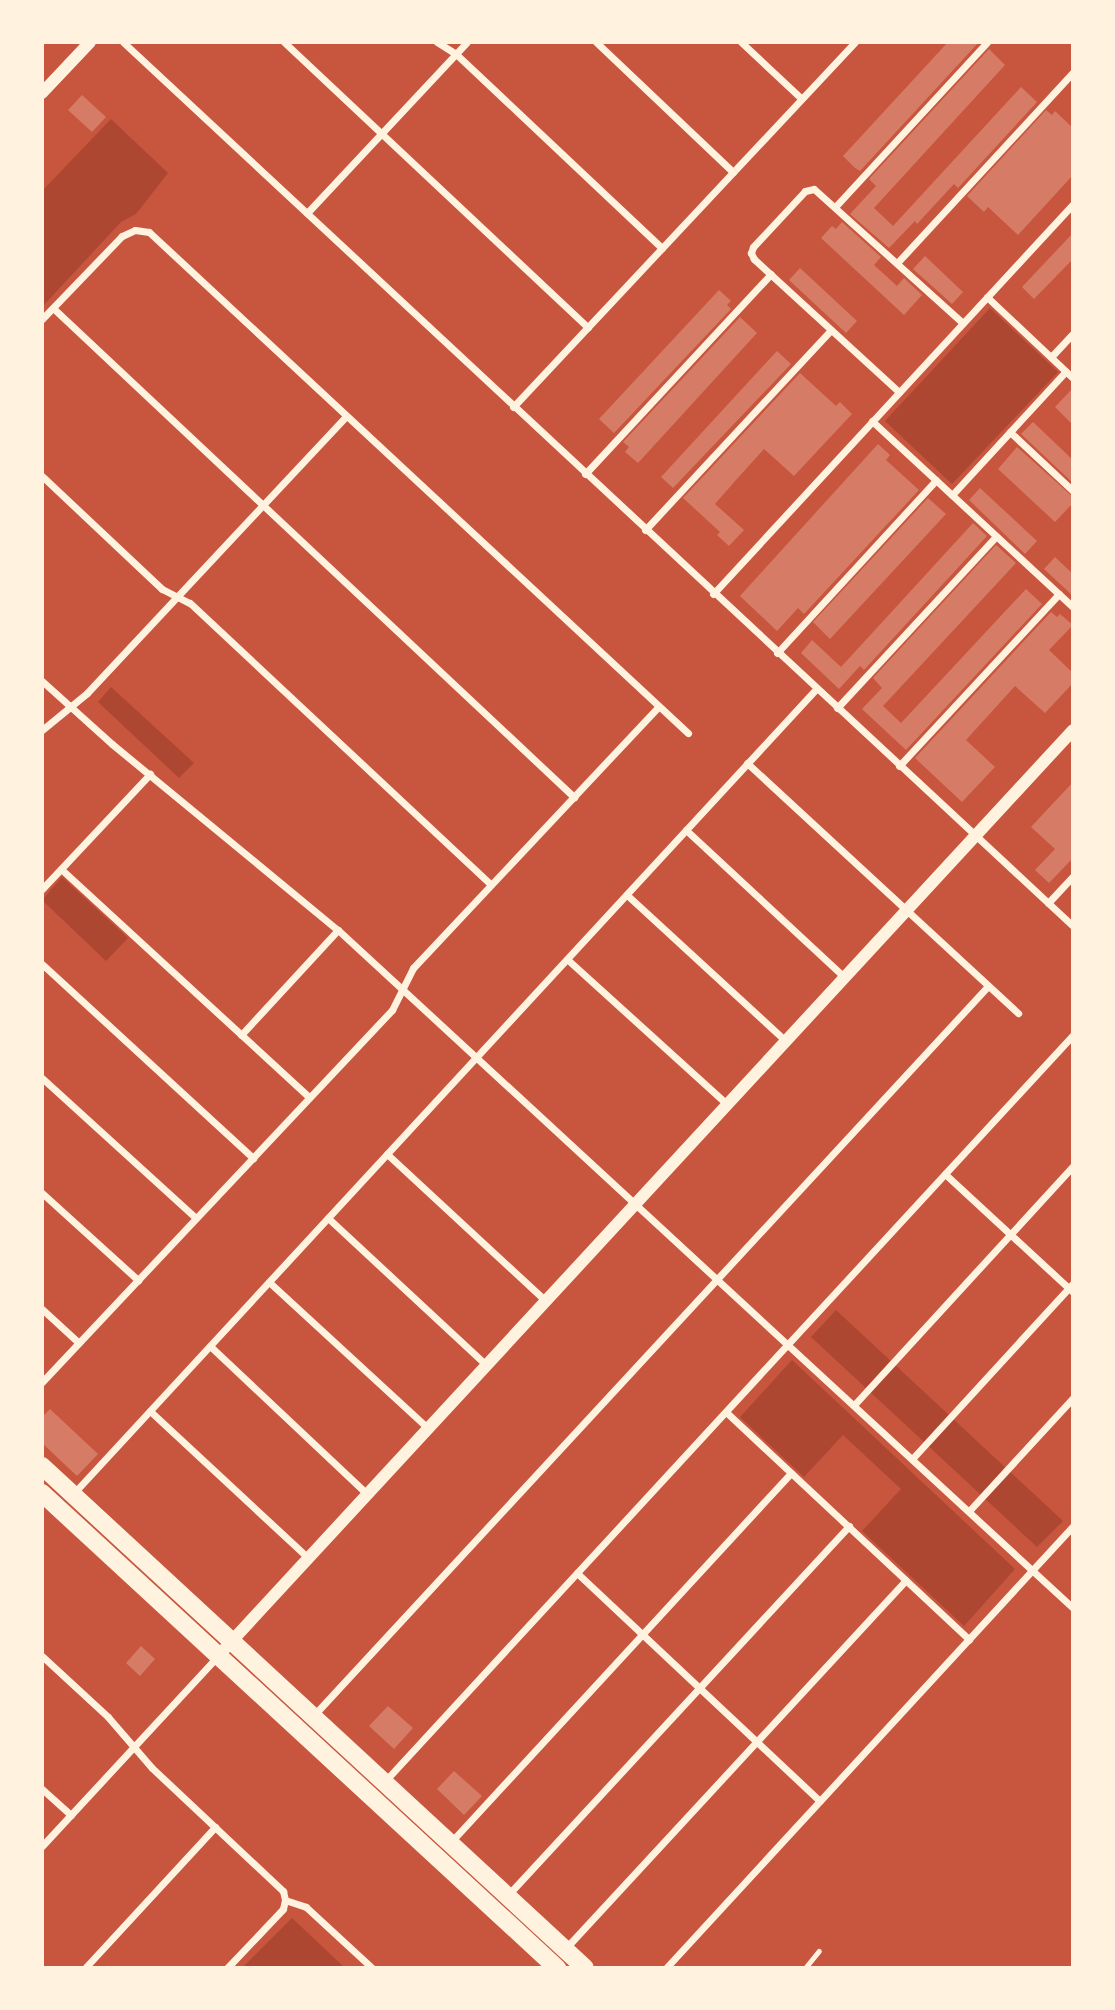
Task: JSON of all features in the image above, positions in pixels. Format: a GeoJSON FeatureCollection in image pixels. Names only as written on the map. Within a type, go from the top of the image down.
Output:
{"type":"FeatureCollection","features":[{"type":"Feature","properties":{"kind":"main road"},"geometry":{"type":"LineString","coordinates":[[42,1466],[585,1968]]}},
{"type":"Feature","properties":{"kind":"main road"},"geometry":{"type":"LineString","coordinates":[[42,1493],[557,1968]]}},
{"type":"Feature","properties":{"kind":"street"},"geometry":{"type":"LineString","coordinates":[[44,86],[90,42]]}},
{"type":"Feature","properties":{"kind":"street"},"geometry":{"type":"LineString","coordinates":[[123,42],[713,594],[1073,926]]}},
{"type":"Feature","properties":{"kind":"street"},"geometry":{"type":"LineString","coordinates":[[284,42],[588,327]]}},
{"type":"Feature","properties":{"kind":"street"},"geometry":{"type":"LineString","coordinates":[[437,42],[456,54],[662,248]]}},
{"type":"Feature","properties":{"kind":"street"},"geometry":{"type":"LineString","coordinates":[[307,213],[467,42]]}},
{"type":"Feature","properties":{"kind":"street"},"geometry":{"type":"LineString","coordinates":[[596,42],[733,172]]}},
{"type":"Feature","properties":{"kind":"street"},"geometry":{"type":"LineString","coordinates":[[741,42],[802,99]]}},
{"type":"Feature","properties":{"kind":"street"},"geometry":{"type":"LineString","coordinates":[[513,407],[855,42]]}},
{"type":"Feature","properties":{"kind":"street"},"geometry":{"type":"LineString","coordinates":[[835,207],[987,42]]}},
{"type":"Feature","properties":{"kind":"street"},"geometry":{"type":"LineString","coordinates":[[897,263],[1073,72]]}},
{"type":"Feature","properties":{"kind":"street"},"geometry":{"type":"LineString","coordinates":[[899,392],[752,256],[751,249],[811,188],[963,323]]}},
{"type":"Feature","properties":{"kind":"street"},"geometry":{"type":"LineString","coordinates":[[713,594],[1073,204]]}},
{"type":"Feature","properties":{"kind":"street"},"geometry":{"type":"LineString","coordinates":[[42,319],[122,236],[135,230],[153,235],[688,733]]}},
{"type":"Feature","properties":{"kind":"street"},"geometry":{"type":"LineString","coordinates":[[585,474],[771,274]]}},
{"type":"Feature","properties":{"kind":"street"},"geometry":{"type":"LineString","coordinates":[[987,297],[1073,377]]}},
{"type":"Feature","properties":{"kind":"street"},"geometry":{"type":"LineString","coordinates":[[53,308],[574,797]]}},
{"type":"Feature","properties":{"kind":"street"},"geometry":{"type":"LineString","coordinates":[[645,530],[831,330]]}},
{"type":"Feature","properties":{"kind":"street"},"geometry":{"type":"LineString","coordinates":[[1051,357],[1073,333]]}},
{"type":"Feature","properties":{"kind":"street"},"geometry":{"type":"LineString","coordinates":[[951,495],[1066,371]]}},
{"type":"Feature","properties":{"kind":"street"},"geometry":{"type":"LineString","coordinates":[[42,730],[87,693],[346,416]]}},
{"type":"Feature","properties":{"kind":"street"},"geometry":{"type":"LineString","coordinates":[[872,421],[1073,607]]}},
{"type":"Feature","properties":{"kind":"street"},"geometry":{"type":"LineString","coordinates":[[1010,432],[1073,491]]}},
{"type":"Feature","properties":{"kind":"street"},"geometry":{"type":"LineString","coordinates":[[42,476],[162,589],[190,603],[491,885]]}},
{"type":"Feature","properties":{"kind":"street"},"geometry":{"type":"LineString","coordinates":[[777,653],[936,480]]}},
{"type":"Feature","properties":{"kind":"street"},"geometry":{"type":"LineString","coordinates":[[837,708],[996,536]]}},
{"type":"Feature","properties":{"kind":"street"},"geometry":{"type":"LineString","coordinates":[[899,765],[1059,594]]}},
{"type":"Feature","properties":{"kind":"street"},"geometry":{"type":"LineString","coordinates":[[42,681],[149,774],[338,930],[1073,1608]]}},
{"type":"Feature","properties":{"kind":"street"},"geometry":{"type":"LineString","coordinates":[[73,1494],[816,689]]}},
{"type":"Feature","properties":{"kind":"street"},"geometry":{"type":"LineString","coordinates":[[42,1382],[392,1010],[413,968],[659,706]]}},
{"type":"Feature","properties":{"kind":"street"},"geometry":{"type":"LineString","coordinates":[[42,1846],[1073,730]]}},
{"type":"Feature","properties":{"kind":"street"},"geometry":{"type":"LineString","coordinates":[[747,764],[1018,1013]]}},
{"type":"Feature","properties":{"kind":"street"},"geometry":{"type":"LineString","coordinates":[[42,889],[149,774]]}},
{"type":"Feature","properties":{"kind":"street"},"geometry":{"type":"LineString","coordinates":[[686,831],[845,978]]}},
{"type":"Feature","properties":{"kind":"street"},"geometry":{"type":"LineString","coordinates":[[61,869],[309,1097]]}},
{"type":"Feature","properties":{"kind":"street"},"geometry":{"type":"LineString","coordinates":[[1048,903],[1073,876]]}},
{"type":"Feature","properties":{"kind":"street"},"geometry":{"type":"LineString","coordinates":[[627,895],[787,1041]]}},
{"type":"Feature","properties":{"kind":"street"},"geometry":{"type":"LineString","coordinates":[[241,1035],[338,930]]}},
{"type":"Feature","properties":{"kind":"street"},"geometry":{"type":"LineString","coordinates":[[568,960],[728,1105]]}},
{"type":"Feature","properties":{"kind":"street"},"geometry":{"type":"LineString","coordinates":[[42,964],[253,1158]]}},
{"type":"Feature","properties":{"kind":"street"},"geometry":{"type":"LineString","coordinates":[[313,1716],[988,986]]}},
{"type":"Feature","properties":{"kind":"street"},"geometry":{"type":"LineString","coordinates":[[384,1782],[1073,1035]]}},
{"type":"Feature","properties":{"kind":"street"},"geometry":{"type":"LineString","coordinates":[[1065,1044],[1073,1051]]}},
{"type":"Feature","properties":{"kind":"street"},"geometry":{"type":"LineString","coordinates":[[42,1078],[196,1218]]}},
{"type":"Feature","properties":{"kind":"street"},"geometry":{"type":"LineString","coordinates":[[387,1154],[546,1301]]}},
{"type":"Feature","properties":{"kind":"street"},"geometry":{"type":"LineString","coordinates":[[854,1405],[1073,1166]]}},
{"type":"Feature","properties":{"kind":"street"},"geometry":{"type":"LineString","coordinates":[[912,1459],[1072,1288],[945,1174]]}},
{"type":"Feature","properties":{"kind":"street"},"geometry":{"type":"LineString","coordinates":[[42,1193],[138,1280]]}},
{"type":"Feature","properties":{"kind":"street"},"geometry":{"type":"LineString","coordinates":[[328,1218],[486,1365]]}},
{"type":"Feature","properties":{"kind":"street"},"geometry":{"type":"LineString","coordinates":[[269,1282],[428,1428]]}},
{"type":"Feature","properties":{"kind":"street"},"geometry":{"type":"LineString","coordinates":[[42,1308],[79,1343]]}},
{"type":"Feature","properties":{"kind":"street"},"geometry":{"type":"LineString","coordinates":[[209,1346],[367,1494]]}},
{"type":"Feature","properties":{"kind":"street"},"geometry":{"type":"LineString","coordinates":[[969,1511],[1073,1398]]}},
{"type":"Feature","properties":{"kind":"street"},"geometry":{"type":"LineString","coordinates":[[150,1411],[308,1558]]}},
{"type":"Feature","properties":{"kind":"street"},"geometry":{"type":"LineString","coordinates":[[726,1412],[969,1639]]}},
{"type":"Feature","properties":{"kind":"street"},"geometry":{"type":"LineString","coordinates":[[450,1843],[791,1473]]}},
{"type":"Feature","properties":{"kind":"street"},"geometry":{"type":"LineString","coordinates":[[666,1968],[1073,1526]]}},
{"type":"Feature","properties":{"kind":"street"},"geometry":{"type":"LineString","coordinates":[[507,1896],[849,1527]]}},
{"type":"Feature","properties":{"kind":"street"},"geometry":{"type":"LineString","coordinates":[[577,1573],[820,1801]]}},
{"type":"Feature","properties":{"kind":"street"},"geometry":{"type":"LineString","coordinates":[[565,1949],[906,1580]]}},
{"type":"Feature","properties":{"kind":"street"},"geometry":{"type":"LineString","coordinates":[[42,1656],[108,1717],[134,1747],[280,1888],[285,1900],[283,1909],[228,1968]]}},
{"type":"Feature","properties":{"kind":"street"},"geometry":{"type":"LineString","coordinates":[[42,1789],[71,1815]]}},
{"type":"Feature","properties":{"kind":"street"},"geometry":{"type":"LineString","coordinates":[[85,1968],[215,1827]]}},
{"type":"Feature","properties":{"kind":"street"},"geometry":{"type":"LineString","coordinates":[[285,1900],[306,1907],[372,1968]]}},
{"type":"Feature","properties":{"kind":"lane"},"geometry":{"type":"LineString","coordinates":[[805,1968],[819,1951]]}},
{"type":"Feature","properties":{"kind":"shaded area"},"geometry":{"type":"Polygon","coordinates":[[[111,119],[168,173],[136,214],[121,222],[42,307],[42,191],[111,119]]]}},
{"type":"Feature","properties":{"kind":"shaded area"},"geometry":{"type":"Polygon","coordinates":[[[990,308],[1058,372],[952,484],[885,421],[990,308]]]}},
{"type":"Feature","properties":{"kind":"shaded area"},"geometry":{"type":"Polygon","coordinates":[[[111,687],[194,763],[179,778],[98,702],[111,687]]]}},
{"type":"Feature","properties":{"kind":"shaded area"},"geometry":{"type":"Polygon","coordinates":[[[62,877],[128,938],[106,961],[42,900],[62,877]]]}},
{"type":"Feature","properties":{"kind":"shaded area"},"geometry":{"type":"Polygon","coordinates":[[[836,1310],[1063,1521],[1037,1547],[811,1337],[836,1310]]]}},
{"type":"Feature","properties":{"kind":"shaded area"},"geometry":{"type":"Polygon","coordinates":[[[792,1360],[1015,1569],[964,1626],[862,1531],[901,1489],[843,1435],[804,1477],[740,1417],[792,1360]]]}},
{"type":"Feature","properties":{"kind":"shaded area"},"geometry":{"type":"Polygon","coordinates":[[[292,1918],[345,1968],[242,1968],[292,1918]]]}},
{"type":"Feature","properties":{"kind":"building"},"geometry":{"type":"Polygon","coordinates":[[[948,42],[979,42],[860,171],[855,168],[843,156],[948,42]]]}},
{"type":"Feature","properties":{"kind":"building"},"geometry":{"type":"Polygon","coordinates":[[[989,49],[1005,65],[874,208],[893,226],[1021,87],[1037,102],[958,188],[954,184],[917,224],[915,221],[889,248],[850,214],[876,186],[869,179],[989,49]]]}},
{"type":"Feature","properties":{"kind":"building"},"geometry":{"type":"Polygon","coordinates":[[[82,95],[106,117],[92,132],[68,110],[82,95]]]}},
{"type":"Feature","properties":{"kind":"building"},"geometry":{"type":"Polygon","coordinates":[[[1046,110],[1052,115],[1055,111],[1073,128],[1073,175],[1018,235],[988,207],[984,212],[967,196],[1046,110]]]}},
{"type":"Feature","properties":{"kind":"building"},"geometry":{"type":"Polygon","coordinates":[[[842,222],[881,257],[874,265],[897,286],[904,278],[922,295],[904,315],[821,238],[832,226],[836,229],[842,222]]]}},
{"type":"Feature","properties":{"kind":"building"},"geometry":{"type":"Polygon","coordinates":[[[1073,233],[1073,259],[1034,299],[1022,287],[1073,233]]]}},
{"type":"Feature","properties":{"kind":"building"},"geometry":{"type":"Polygon","coordinates":[[[925,256],[963,292],[952,304],[913,269],[925,256]]]}},
{"type":"Feature","properties":{"kind":"building"},"geometry":{"type":"Polygon","coordinates":[[[800,268],[857,321],[846,333],[789,280],[800,268]]]}},
{"type":"Feature","properties":{"kind":"building"},"geometry":{"type":"Polygon","coordinates":[[[719,290],[731,301],[727,305],[731,309],[614,433],[599,419],[719,290]]]}},
{"type":"Feature","properties":{"kind":"building"},"geometry":{"type":"Polygon","coordinates":[[[740,317],[757,333],[638,463],[625,452],[629,447],[623,442],[740,317]]]}},
{"type":"Feature","properties":{"kind":"building"},"geometry":{"type":"Polygon","coordinates":[[[777,351],[791,364],[673,488],[661,477],[777,351]]]}},
{"type":"Feature","properties":{"kind":"building"},"geometry":{"type":"Polygon","coordinates":[[[800,373],[836,406],[840,402],[852,414],[794,476],[764,449],[715,504],[744,530],[729,546],[717,535],[720,532],[683,498],[800,373]]]}},
{"type":"Feature","properties":{"kind":"building"},"geometry":{"type":"Polygon","coordinates":[[[1073,388],[1073,425],[1055,407],[1073,388]]]}},
{"type":"Feature","properties":{"kind":"building"},"geometry":{"type":"Polygon","coordinates":[[[1033,422],[1073,460],[1073,483],[1021,434],[1033,422]]]}},
{"type":"Feature","properties":{"kind":"building"},"geometry":{"type":"Polygon","coordinates":[[[878,444],[890,455],[886,460],[919,490],[804,614],[798,608],[777,631],[740,596],[878,444]]]}},
{"type":"Feature","properties":{"kind":"building"},"geometry":{"type":"Polygon","coordinates":[[[1017,447],[1073,497],[1073,503],[1055,522],[998,469],[1017,447]]]}},
{"type":"Feature","properties":{"kind":"building"},"geometry":{"type":"Polygon","coordinates":[[[980,488],[1037,541],[1025,554],[969,500],[980,488]]]}},
{"type":"Feature","properties":{"kind":"building"},"geometry":{"type":"Polygon","coordinates":[[[928,498],[946,514],[830,639],[813,622],[928,498]]]}},
{"type":"Feature","properties":{"kind":"building"},"geometry":{"type":"Polygon","coordinates":[[[973,523],[987,536],[864,670],[860,666],[839,689],[801,653],[812,640],[841,667],[973,523]]]}},
{"type":"Feature","properties":{"kind":"building"},"geometry":{"type":"Polygon","coordinates":[[[996,545],[1016,563],[883,706],[901,723],[1026,589],[1042,604],[906,750],[862,709],[882,688],[873,678],[996,545]]]}},
{"type":"Feature","properties":{"kind":"building"},"geometry":{"type":"Polygon","coordinates":[[[1055,557],[1073,574],[1073,596],[1044,569],[1055,557]]]}},
{"type":"Feature","properties":{"kind":"building"},"geometry":{"type":"Polygon","coordinates":[[[1051,612],[1057,617],[1060,614],[1073,625],[1049,650],[1073,673],[1073,683],[1045,713],[1015,686],[966,740],[995,767],[962,802],[915,758],[1051,612]]]}},
{"type":"Feature","properties":{"kind":"building"},"geometry":{"type":"Polygon","coordinates":[[[1073,782],[1073,858],[1049,883],[1035,870],[1055,849],[1031,827],[1073,782]]]}},
{"type":"Feature","properties":{"kind":"building"},"geometry":{"type":"Polygon","coordinates":[[[50,1409],[98,1454],[77,1476],[42,1443],[42,1417],[50,1409]]]}},
{"type":"Feature","properties":{"kind":"building"},"geometry":{"type":"Polygon","coordinates":[[[141,1646],[155,1659],[140,1676],[126,1663],[141,1646]]]}},
{"type":"Feature","properties":{"kind":"building"},"geometry":{"type":"Polygon","coordinates":[[[388,1706],[413,1728],[394,1749],[369,1726],[388,1706]]]}},
{"type":"Feature","properties":{"kind":"building"},"geometry":{"type":"Polygon","coordinates":[[[454,1771],[482,1796],[464,1815],[437,1789],[454,1771]]]}}]}
